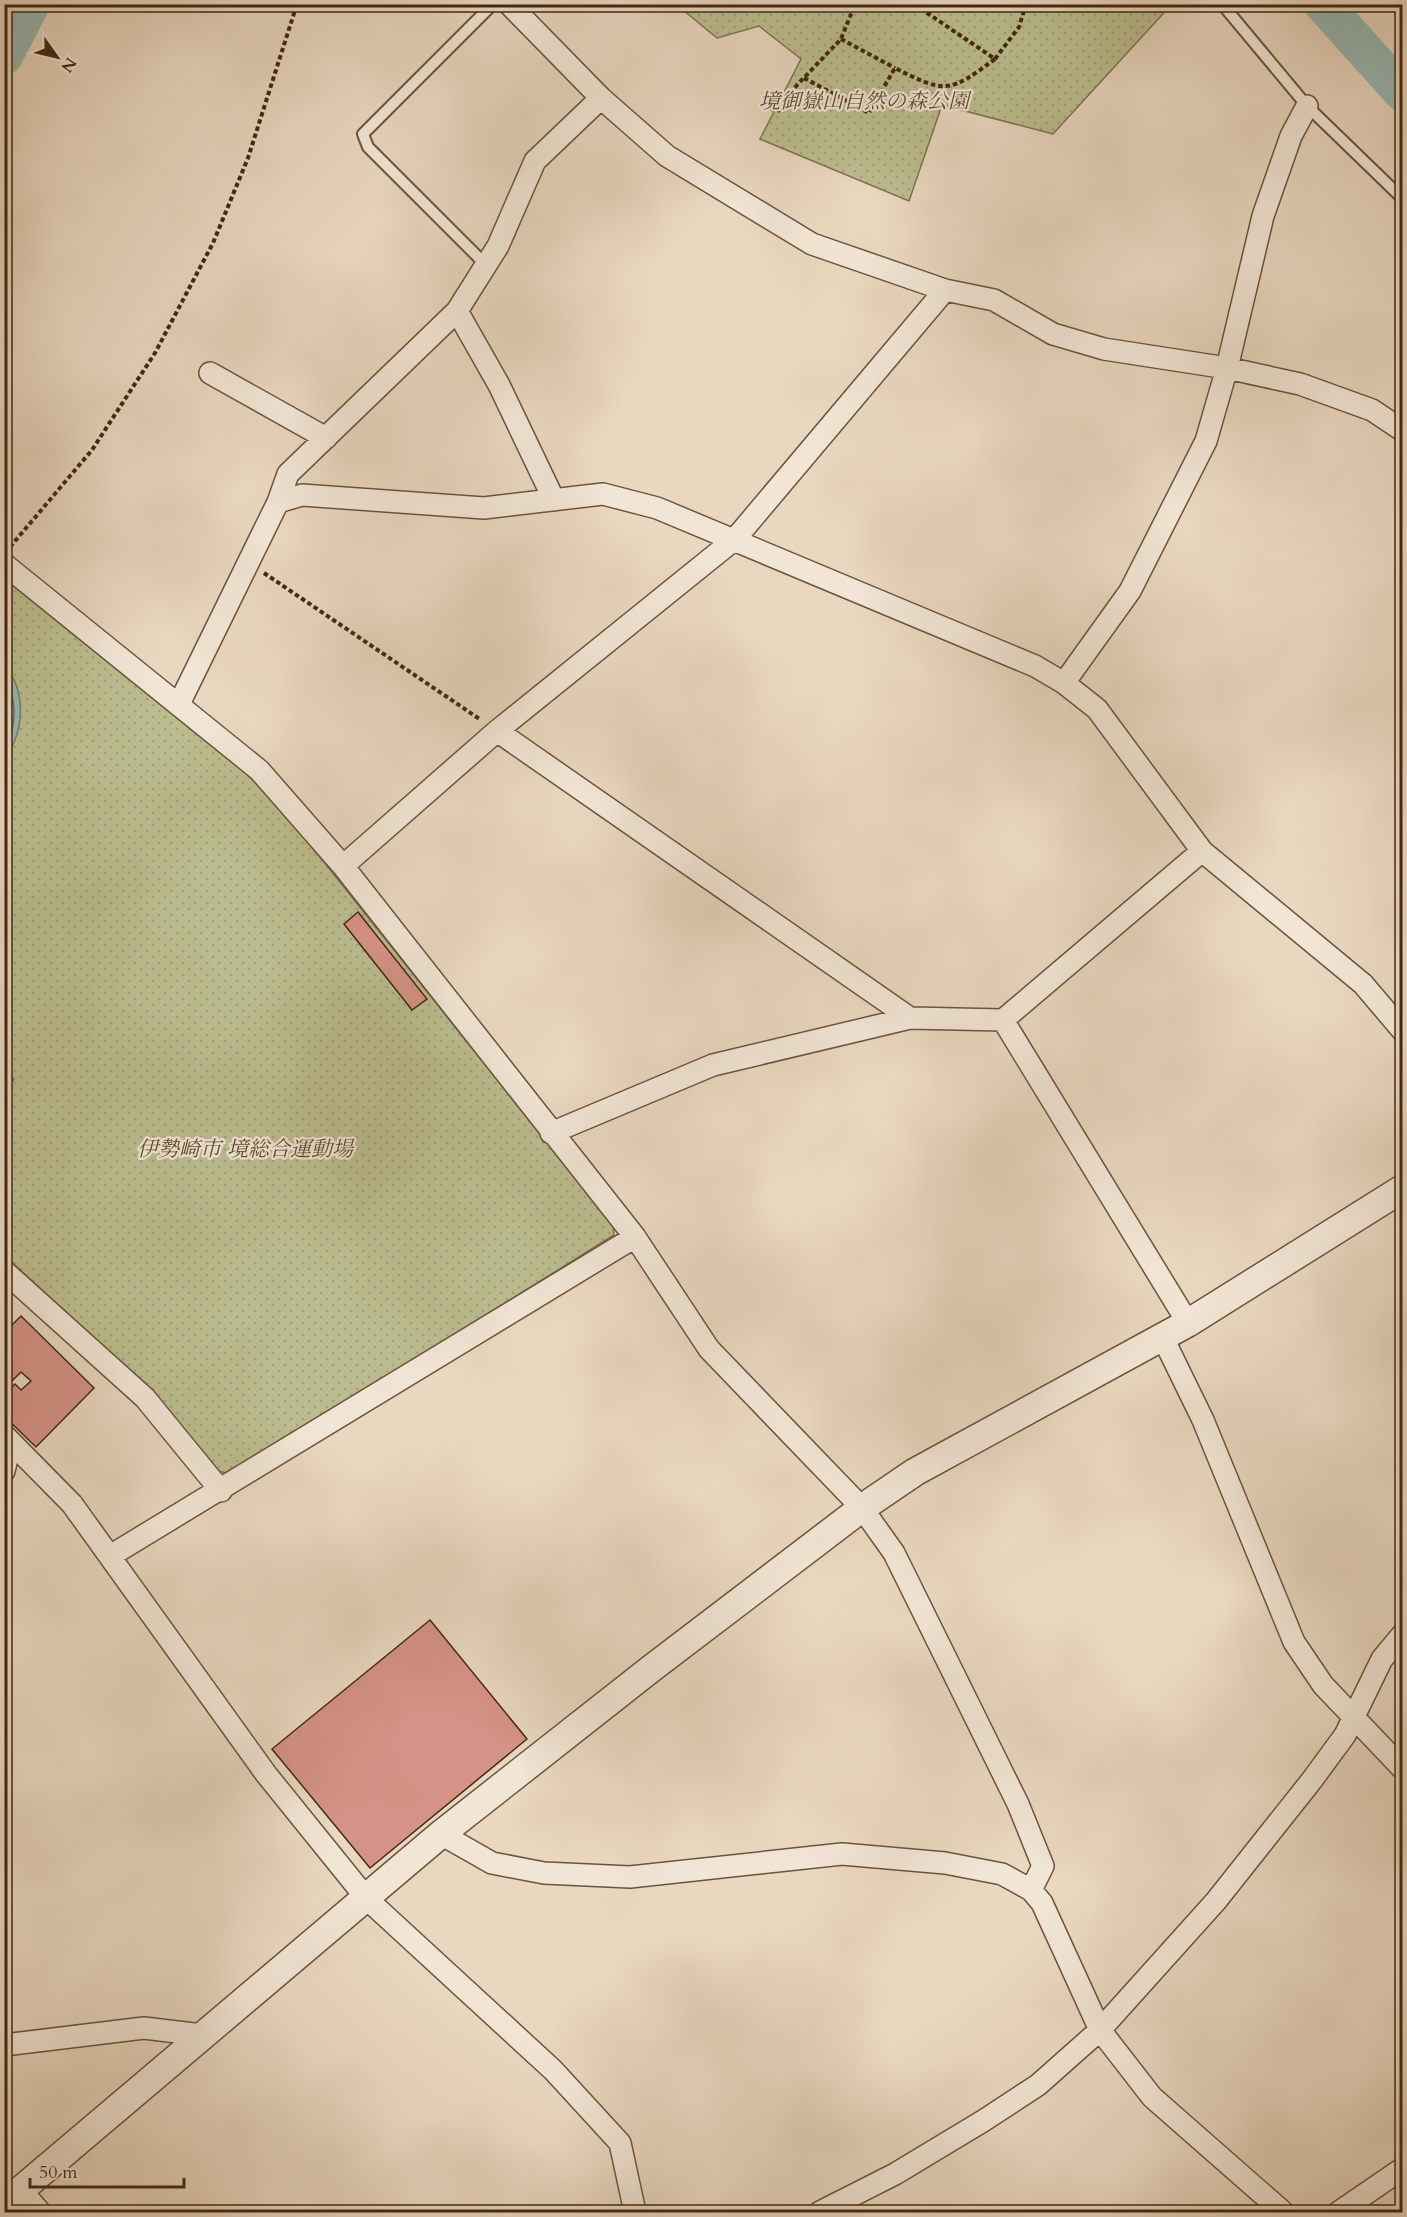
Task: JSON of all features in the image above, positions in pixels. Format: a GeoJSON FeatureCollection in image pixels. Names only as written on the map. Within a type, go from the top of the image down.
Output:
{"type":"FeatureCollection","features":[{"type":"Feature","properties":{"kind":"street"},"geometry":{"type":"LineString","coordinates":[[509,4],[601,98],[667,156],[812,244],[945,290],[994,300],[1053,334],[1104,349],[1227,368],[1300,384],[1372,410],[1402,430]]}},
{"type":"Feature","properties":{"kind":"street"},"geometry":{"type":"LineString","coordinates":[[179,704],[278,502],[288,474],[457,311],[498,246],[535,161],[601,98]]}},
{"type":"Feature","properties":{"kind":"street"},"geometry":{"type":"LineString","coordinates":[[1064,683],[1130,591],[1206,441],[1227,368],[1263,216],[1291,136],[1307,106]]}},
{"type":"Feature","properties":{"kind":"street"},"geometry":{"type":"LineString","coordinates":[[343,866],[496,731],[735,539],[945,290]]}},
{"type":"Feature","properties":{"kind":"street"},"geometry":{"type":"LineString","coordinates":[[457,311],[499,385],[555,500]]}},
{"type":"Feature","properties":{"kind":"street"},"geometry":{"type":"LineString","coordinates":[[210,373],[326,438]]}},
{"type":"Feature","properties":{"kind":"street"},"geometry":{"type":"LineString","coordinates":[[278,502],[302,495],[484,508],[603,494],[657,507],[1035,666],[1064,683],[1096,709],[1202,851],[1363,984],[1402,1030]]}},
{"type":"Feature","properties":{"kind":"street"},"geometry":{"type":"LineString","coordinates":[[4,564],[259,770],[343,866],[635,1237],[709,1349],[862,1508],[894,1553],[1018,1804],[1043,1866],[1031,1890]]}},
{"type":"Feature","properties":{"kind":"street"},"geometry":{"type":"LineString","coordinates":[[496,731],[910,1018]]}},
{"type":"Feature","properties":{"kind":"street"},"geometry":{"type":"LineString","coordinates":[[551,1133],[713,1065],[910,1018],[1003,1020],[1202,851]]}},
{"type":"Feature","properties":{"kind":"street"},"geometry":{"type":"LineString","coordinates":[[1003,1020],[1188,1323]]}},
{"type":"Feature","properties":{"kind":"street"},"geometry":{"type":"LineString","coordinates":[[40,2212],[13,2197],[441,1834],[652,1668],[862,1508],[915,1472],[1188,1323],[1402,1189]]}},
{"type":"Feature","properties":{"kind":"street"},"geometry":{"type":"LineString","coordinates":[[110,1556],[221,1491],[635,1237]]}},
{"type":"Feature","properties":{"kind":"street"},"geometry":{"type":"LineString","coordinates":[[4,1271],[145,1398],[221,1491]]}},
{"type":"Feature","properties":{"kind":"street"},"geometry":{"type":"LineString","coordinates":[[1162,1336],[1203,1420],[1294,1642],[1323,1685],[1402,1768]]}},
{"type":"Feature","properties":{"kind":"street"},"geometry":{"type":"LineString","coordinates":[[4,1471],[8,1438]]}},
{"type":"Feature","properties":{"kind":"street"},"geometry":{"type":"LineString","coordinates":[[8,1438],[72,1504],[266,1774],[367,1899],[553,2070],[620,2144],[635,2212]]}},
{"type":"Feature","properties":{"kind":"street"},"geometry":{"type":"LineString","coordinates":[[820,2212],[895,2174],[983,2121],[1038,2085],[1100,2030],[1216,1901],[1312,1780],[1354,1717],[1382,1659],[1402,1635]]}},
{"type":"Feature","properties":{"kind":"street"},"geometry":{"type":"LineString","coordinates":[[441,1834],[492,1863],[544,1873],[630,1877],[842,1854],[912,1859],[1002,1874],[1031,1890],[1042,1903],[1055,1926],[1100,2030],[1152,2097],[1283,2212]]}},
{"type":"Feature","properties":{"kind":"street"},"geometry":{"type":"LineString","coordinates":[[4,2045],[144,2028],[202,2035]]}},
{"type":"Feature","properties":{"kind":"street"},"geometry":{"type":"LineString","coordinates":[[1339,2212],[1402,2169]]}},
{"type":"Feature","properties":{"kind":"lane"},"geometry":{"type":"LineString","coordinates":[[486,265],[368,147],[363,134],[493,4]]}},
{"type":"Feature","properties":{"kind":"lane"},"geometry":{"type":"LineString","coordinates":[[1222,4],[1307,106],[1402,198]]}},
{"type":"Feature","properties":{"kind":"path"},"geometry":{"type":"LineString","coordinates":[[5,553],[26,531],[92,450],[155,353],[213,243],[248,158],[297,4]]}},
{"type":"Feature","properties":{"kind":"path"},"geometry":{"type":"LineString","coordinates":[[771,108],[777,112],[804,78],[841,39],[855,4]]}},
{"type":"Feature","properties":{"kind":"path"},"geometry":{"type":"LineString","coordinates":[[914,4],[995,59]]}},
{"type":"Feature","properties":{"kind":"path"},"geometry":{"type":"LineString","coordinates":[[841,39],[931,86],[961,84],[995,59],[1019,27],[1026,4]]}},
{"type":"Feature","properties":{"kind":"path"},"geometry":{"type":"LineString","coordinates":[[804,78],[869,113],[895,68]]}},
{"type":"Feature","properties":{"kind":"path"},"geometry":{"type":"LineString","coordinates":[[249,562],[496,731]]}},
{"type":"Feature","properties":{"kind":"green space","name":"境御嶽山自然の森公園"},"geometry":{"type":"Polygon","coordinates":[[[677,5],[1171,5],[1053,134],[942,105],[909,201],[760,139],[801,59],[759,26],[717,38],[677,5]]]}},
{"type":"Feature","properties":{"kind":"green space","name":"伊勢崎市 境総合運動場"},"geometry":{"type":"Polygon","coordinates":[[[4,578],[221,749],[278,804],[613,1226],[614,1235],[231,1474],[218,1471],[159,1398],[5,1256],[5,1091],[14,1079],[4,1070],[4,578]]]}},
{"type":"Feature","properties":{"kind":"water"},"geometry":{"type":"Polygon","coordinates":[[[5,666],[17,688],[20,712],[16,736],[5,758],[5,666]]]}},
{"type":"Feature","properties":{"kind":"building"},"geometry":{"type":"Polygon","coordinates":[[[358,912],[427,999],[412,1010],[344,924],[358,912]]]}},
{"type":"Feature","properties":{"kind":"building"},"geometry":{"type":"Polygon","coordinates":[[[21,1316],[94,1388],[36,1447],[4,1416],[4,1395],[15,1384],[21,1390],[31,1381],[21,1372],[4,1389],[4,1333],[21,1316]]]}},
{"type":"Feature","properties":{"kind":"building"},"geometry":{"type":"Polygon","coordinates":[[[430,1620],[527,1739],[370,1868],[272,1749],[430,1620]]]}},
{"type":"Feature","properties":{"kind":"waterway"},"geometry":{"type":"LineString","coordinates":[[4,56],[31,4]]}},
{"type":"Feature","properties":{"kind":"waterway"},"geometry":{"type":"LineString","coordinates":[[1323,4],[1402,92]]}}]}
